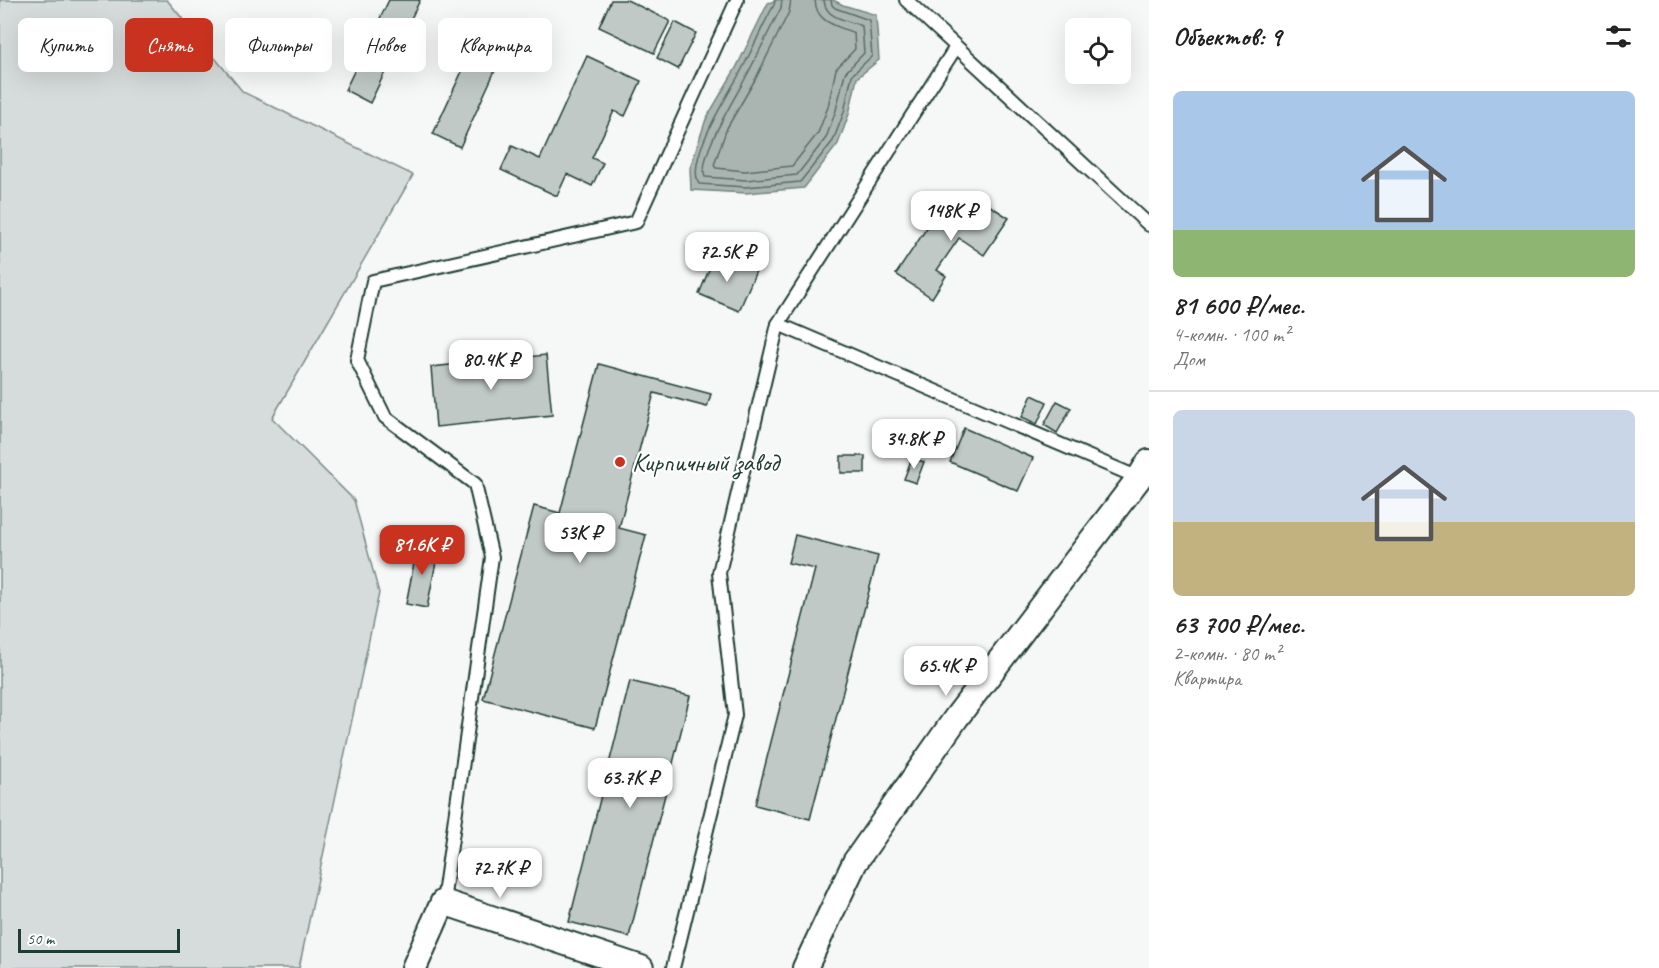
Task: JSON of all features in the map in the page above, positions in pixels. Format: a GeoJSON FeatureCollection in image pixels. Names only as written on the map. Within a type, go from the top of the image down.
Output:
{"type":"FeatureCollection","features":[{"type":"Feature","properties":{"kind":"street"},"geometry":{"type":"LineString","coordinates":[[805,968],[855,862],[956,718],[1144,470]]}},
{"type":"Feature","properties":{"kind":"street"},"geometry":{"type":"LineString","coordinates":[[414,968],[443,902],[641,968]]}},
{"type":"Feature","properties":{"kind":"lane"},"geometry":{"type":"LineString","coordinates":[[443,902],[492,557],[475,484],[385,417],[357,360],[373,281],[636,222],[737,0]]}},
{"type":"Feature","properties":{"kind":"lane"},"geometry":{"type":"LineString","coordinates":[[906,0],[1149,225]]}},
{"type":"Feature","properties":{"kind":"lane"},"geometry":{"type":"LineString","coordinates":[[673,968],[735,715],[719,573],[778,324],[956,47]]}},
{"type":"Feature","properties":{"kind":"lane"},"geometry":{"type":"LineString","coordinates":[[778,324],[1144,470]]}},
{"type":"Feature","properties":{"kind":"shaded area"},"geometry":{"type":"Polygon","coordinates":[[[0,0],[167,0],[182,18],[125,18],[125,72],[213,72],[213,56],[243,92],[413,175],[272,418],[354,500],[379,593],[299,968],[0,968],[0,0]]]}},
{"type":"Feature","properties":{"kind":"water"},"geometry":{"type":"Polygon","coordinates":[[[777,0],[833,0],[876,15],[879,60],[857,78],[849,114],[838,144],[804,188],[746,193],[691,190],[690,168],[706,119],[736,68],[768,3],[777,0]]]}},
{"type":"Feature","properties":{"kind":"building"},"geometry":{"type":"Polygon","coordinates":[[[389,0],[420,0],[411,18],[380,18],[389,0]]]}},
{"type":"Feature","properties":{"kind":"building"},"geometry":{"type":"Polygon","coordinates":[[[611,0],[627,0],[670,21],[654,53],[599,27],[611,0]]]}},
{"type":"Feature","properties":{"kind":"building"},"geometry":{"type":"Polygon","coordinates":[[[675,22],[696,33],[678,69],[657,58],[675,22]]]}},
{"type":"Feature","properties":{"kind":"building"},"geometry":{"type":"Polygon","coordinates":[[[587,56],[641,81],[625,116],[614,111],[592,158],[603,163],[592,186],[567,174],[557,196],[501,170],[512,146],[540,159],[587,56]]]}},
{"type":"Feature","properties":{"kind":"building"},"geometry":{"type":"Polygon","coordinates":[[[354,72],[385,72],[370,103],[345,90],[354,72]]]}},
{"type":"Feature","properties":{"kind":"building"},"geometry":{"type":"Polygon","coordinates":[[[462,72],[494,72],[460,147],[433,134],[462,72]]]}},
{"type":"Feature","properties":{"kind":"building"},"geometry":{"type":"Polygon","coordinates":[[[967,191],[1009,218],[984,255],[959,238],[937,270],[946,276],[932,298],[896,274],[932,220],[943,228],[967,191]]]}},
{"type":"Feature","properties":{"kind":"building"},"geometry":{"type":"Polygon","coordinates":[[[715,255],[756,271],[739,311],[699,294],[715,255]]]}},
{"type":"Feature","properties":{"kind":"building"},"geometry":{"type":"Polygon","coordinates":[[[546,355],[552,415],[436,427],[431,367],[546,355]]]}},
{"type":"Feature","properties":{"kind":"building"},"geometry":{"type":"Polygon","coordinates":[[[599,364],[711,394],[707,407],[654,393],[619,528],[646,535],[595,728],[483,699],[534,506],[560,513],[599,364]]]}},
{"type":"Feature","properties":{"kind":"building"},"geometry":{"type":"Polygon","coordinates":[[[1032,395],[1047,402],[1037,424],[1022,417],[1032,395]]]}},
{"type":"Feature","properties":{"kind":"building"},"geometry":{"type":"Polygon","coordinates":[[[1057,401],[1071,408],[1057,433],[1044,425],[1057,401]]]}},
{"type":"Feature","properties":{"kind":"building"},"geometry":{"type":"Polygon","coordinates":[[[964,428],[1033,458],[1018,491],[950,462],[964,428]]]}},
{"type":"Feature","properties":{"kind":"building"},"geometry":{"type":"Polygon","coordinates":[[[841,456],[865,456],[865,473],[841,473],[841,456]]]}},
{"type":"Feature","properties":{"kind":"building"},"geometry":{"type":"Polygon","coordinates":[[[912,458],[924,462],[916,483],[904,479],[912,458]]]}},
{"type":"Feature","properties":{"kind":"building"},"geometry":{"type":"Polygon","coordinates":[[[795,535],[878,556],[810,819],[755,805],[815,569],[788,563],[795,535]]]}},
{"type":"Feature","properties":{"kind":"building"},"geometry":{"type":"Polygon","coordinates":[[[418,543],[439,547],[427,608],[406,604],[418,543]]]}},
{"type":"Feature","properties":{"kind":"building"},"geometry":{"type":"Polygon","coordinates":[[[630,681],[690,696],[629,937],[569,922],[630,681]]]}},
{"type":"Feature","properties":{"kind":"place","name":"Кирпичный завод"},"geometry":{"type":"Point","coordinates":[620,462]}}]}
